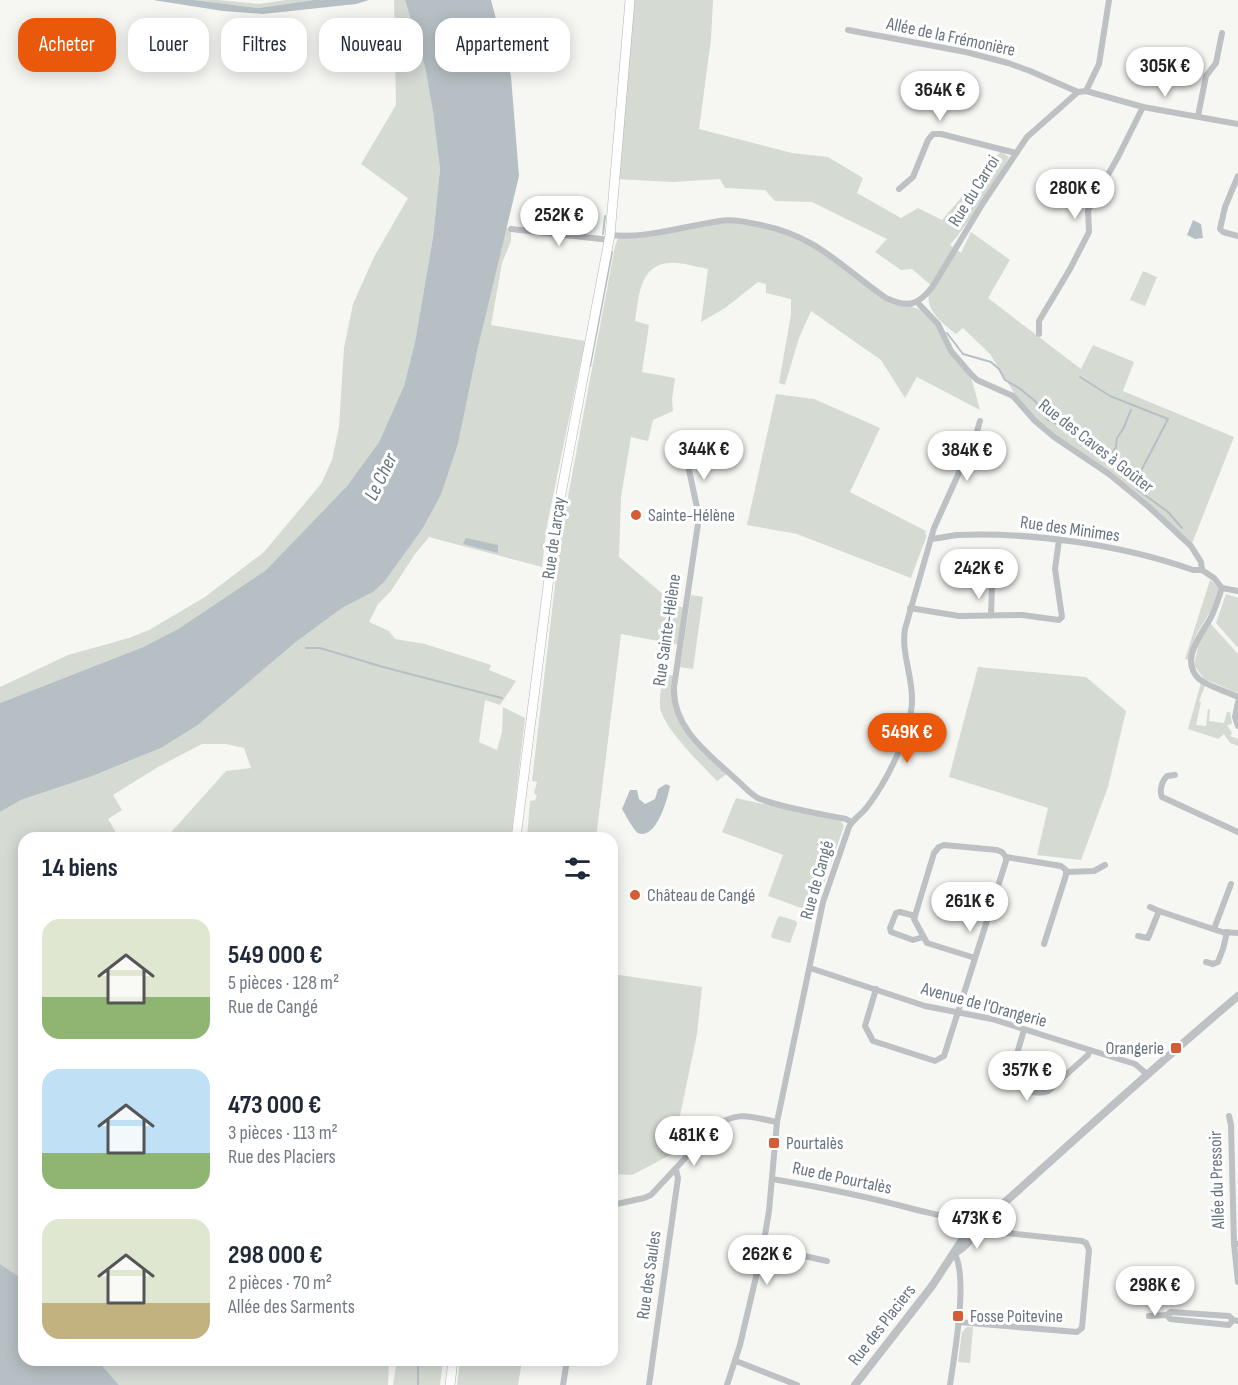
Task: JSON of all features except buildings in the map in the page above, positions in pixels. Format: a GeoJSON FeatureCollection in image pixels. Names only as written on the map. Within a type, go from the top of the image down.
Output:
{"type":"FeatureCollection","features":[{"type":"Feature","properties":{"kind":"main road","name":"Rue de Larçay"},"geometry":{"type":"LineString","coordinates":[[517,832],[559,503],[610,238],[630,0]]}},
{"type":"Feature","properties":{"kind":"main road"},"geometry":{"type":"LineString","coordinates":[[450,1385],[452,1366]]}},
{"type":"Feature","properties":{"kind":"street"},"geometry":{"type":"LineString","coordinates":[[1086,91],[1099,64],[1109,0]]}},
{"type":"Feature","properties":{"kind":"street","name":"Allée de la Frémonière"},"geometry":{"type":"LineString","coordinates":[[848,30],[997,60],[1030,70],[1078,92]]}},
{"type":"Feature","properties":{"kind":"street"},"geometry":{"type":"LineString","coordinates":[[1198,116],[1206,76],[1216,63],[1222,33]]}},
{"type":"Feature","properties":{"kind":"street"},"geometry":{"type":"LineString","coordinates":[[1078,92],[1086,91],[1143,106],[1238,124]]}},
{"type":"Feature","properties":{"kind":"street","name":"Rue du Carroi"},"geometry":{"type":"LineString","coordinates":[[917,302],[933,286],[1028,136],[1078,92]]}},
{"type":"Feature","properties":{"kind":"street"},"geometry":{"type":"LineString","coordinates":[[1038,334],[1039,321],[1089,232],[1088,210],[1118,158],[1143,106]]}},
{"type":"Feature","properties":{"kind":"street"},"geometry":{"type":"LineString","coordinates":[[899,189],[913,177],[928,140],[933,134],[1016,153]]}},
{"type":"Feature","properties":{"kind":"street"},"geometry":{"type":"LineString","coordinates":[[1238,176],[1225,207],[1220,229],[1238,236]]}},
{"type":"Feature","properties":{"kind":"street"},"geometry":{"type":"LineString","coordinates":[[511,229],[610,238],[727,220],[752,223],[783,230],[814,243],[886,298],[903,304],[917,302]]}},
{"type":"Feature","properties":{"kind":"street","name":"Rue des Caves à Goûter"},"geometry":{"type":"LineString","coordinates":[[917,302],[938,324],[951,351],[970,374],[977,380],[1013,396],[1035,421],[1054,437],[1109,474],[1149,507],[1191,546],[1201,562],[1202,570],[1214,578],[1222,588]]}},
{"type":"Feature","properties":{"kind":"street","name":"Rue de Cangé"},"geometry":{"type":"LineString","coordinates":[[727,1385],[736,1361],[763,1247],[777,1122],[823,902],[851,822],[868,806],[893,765],[906,733],[912,701],[904,640],[910,608],[938,518],[980,422]]}},
{"type":"Feature","properties":{"kind":"street","name":"Rue Sainte-Hélène"},"geometry":{"type":"LineString","coordinates":[[685,451],[699,517],[674,687],[674,704],[677,715],[708,755],[753,795],[851,822]]}},
{"type":"Feature","properties":{"kind":"street","name":"Rue des Minimes"},"geometry":{"type":"LineString","coordinates":[[931,539],[972,535],[1021,536],[1059,540],[1132,552],[1193,570],[1202,570]]}},
{"type":"Feature","properties":{"kind":"street"},"geometry":{"type":"LineString","coordinates":[[910,608],[959,616],[1022,615],[1059,620],[1062,616],[1055,569],[1059,540]]}},
{"type":"Feature","properties":{"kind":"street"},"geometry":{"type":"LineString","coordinates":[[991,615],[992,584]]}},
{"type":"Feature","properties":{"kind":"street"},"geometry":{"type":"LineString","coordinates":[[1238,591],[1222,588],[1210,619],[1197,638],[1191,658],[1191,666],[1202,681],[1238,697]]}},
{"type":"Feature","properties":{"kind":"street"},"geometry":{"type":"LineString","coordinates":[[1238,702],[1235,717],[1238,726]]}},
{"type":"Feature","properties":{"kind":"street"},"geometry":{"type":"LineString","coordinates":[[1175,775],[1167,776],[1165,779],[1161,790],[1162,797],[1238,832]]}},
{"type":"Feature","properties":{"kind":"street"},"geometry":{"type":"LineString","coordinates":[[876,989],[865,1026],[871,1039],[935,1060],[945,1055],[1006,859],[997,849],[949,845],[939,847],[934,853],[915,922],[929,944],[975,958]]}},
{"type":"Feature","properties":{"kind":"street"},"geometry":{"type":"LineString","coordinates":[[1006,859],[1061,866],[1067,872],[1094,871],[1105,865]]}},
{"type":"Feature","properties":{"kind":"street"},"geometry":{"type":"LineString","coordinates":[[1044,944],[1067,872]]}},
{"type":"Feature","properties":{"kind":"street"},"geometry":{"type":"LineString","coordinates":[[1214,929],[1231,884]]}},
{"type":"Feature","properties":{"kind":"street"},"geometry":{"type":"LineString","coordinates":[[1150,907],[1214,929],[1238,933]]}},
{"type":"Feature","properties":{"kind":"street"},"geometry":{"type":"LineString","coordinates":[[1138,936],[1148,938],[1159,911]]}},
{"type":"Feature","properties":{"kind":"street"},"geometry":{"type":"LineString","coordinates":[[915,916],[896,913],[890,928],[891,932],[913,939],[923,937]]}},
{"type":"Feature","properties":{"kind":"street"},"geometry":{"type":"LineString","coordinates":[[1206,962],[1213,964],[1218,962],[1227,932]]}},
{"type":"Feature","properties":{"kind":"street","name":"Avenue de l'Orangerie"},"geometry":{"type":"LineString","coordinates":[[810,968],[926,1005],[992,1019],[1135,1064],[1148,1075]]}},
{"type":"Feature","properties":{"kind":"street","name":"Rue des Placiers"},"geometry":{"type":"LineString","coordinates":[[855,1385],[932,1286],[966,1234],[973,1231],[1238,996]]}},
{"type":"Feature","properties":{"kind":"street"},"geometry":{"type":"LineString","coordinates":[[1024,1030],[1010,1077],[1018,1086],[1040,1094],[1048,1091],[1090,1050]]}},
{"type":"Feature","properties":{"kind":"street"},"geometry":{"type":"LineString","coordinates":[[618,1203],[651,1195],[714,1127],[726,1119],[737,1116],[777,1122]]}},
{"type":"Feature","properties":{"kind":"street","name":"Allée du Pressoir"},"geometry":{"type":"LineString","coordinates":[[1229,1116],[1238,1282]]}},
{"type":"Feature","properties":{"kind":"street","name":"Rue des Saules"},"geometry":{"type":"LineString","coordinates":[[649,1385],[678,1178],[676,1170]]}},
{"type":"Feature","properties":{"kind":"street","name":"Rue de Pourtalès"},"geometry":{"type":"LineString","coordinates":[[772,1179],[880,1200],[951,1219],[965,1224],[973,1231]]}},
{"type":"Feature","properties":{"kind":"street"},"geometry":{"type":"LineString","coordinates":[[958,1322],[1077,1332],[1082,1328],[1089,1250],[1086,1243],[996,1232],[989,1230],[981,1223]]}},
{"type":"Feature","properties":{"kind":"street"},"geometry":{"type":"LineString","coordinates":[[763,1247],[827,1261]]}},
{"type":"Feature","properties":{"kind":"street"},"geometry":{"type":"LineString","coordinates":[[950,1385],[958,1322],[961,1267],[954,1253]]}},
{"type":"Feature","properties":{"kind":"street"},"geometry":{"type":"LineString","coordinates":[[1149,1316],[1167,1315],[1171,1312],[1228,1316],[1236,1320]]}},
{"type":"Feature","properties":{"kind":"street"},"geometry":{"type":"LineString","coordinates":[[736,1361],[797,1385]]}},
{"type":"Feature","properties":{"kind":"street"},"geometry":{"type":"LineString","coordinates":[[563,1385],[566,1366]]}},
{"type":"Feature","properties":{"kind":"shaded area"},"geometry":{"type":"Polygon","coordinates":[[[194,0],[259,4],[286,0],[314,0],[258,8],[194,0]]]}},
{"type":"Feature","properties":{"kind":"shaded area"},"geometry":{"type":"Polygon","coordinates":[[[394,0],[405,0],[410,18],[394,18],[394,0]]]}},
{"type":"Feature","properties":{"kind":"shaded area"},"geometry":{"type":"Polygon","coordinates":[[[630,0],[713,0],[711,39],[699,129],[792,153],[828,157],[863,178],[857,193],[901,218],[918,208],[942,220],[1001,151],[1009,157],[983,203],[950,245],[961,253],[971,232],[1010,260],[988,298],[1081,369],[1093,345],[1134,362],[1123,391],[1234,437],[1191,546],[1149,507],[1054,437],[1021,404],[990,354],[963,328],[956,334],[934,313],[929,300],[932,286],[912,269],[901,270],[875,252],[887,239],[812,202],[775,201],[765,190],[725,188],[720,179],[673,182],[616,179],[630,0]]]}},
{"type":"Feature","properties":{"kind":"shaded area"},"geometry":{"type":"Polygon","coordinates":[[[423,60],[433,112],[440,169],[433,237],[415,342],[404,386],[379,442],[347,486],[266,570],[178,629],[143,647],[0,703],[0,687],[68,655],[149,630],[205,597],[264,552],[321,484],[332,460],[339,427],[344,348],[353,304],[374,257],[408,198],[361,164],[396,105],[395,72],[423,72],[423,60]]]}},
{"type":"Feature","properties":{"kind":"shaded area"},"geometry":{"type":"Polygon","coordinates":[[[727,220],[794,234],[892,300],[927,312],[938,324],[951,351],[970,373],[980,410],[917,377],[905,398],[881,360],[811,311],[799,338],[785,385],[779,383],[791,314],[791,299],[766,293],[766,284],[758,282],[725,308],[701,322],[708,269],[670,263],[652,269],[642,284],[635,321],[649,325],[642,372],[675,378],[673,411],[653,420],[648,441],[631,437],[621,497],[619,557],[677,606],[685,608],[680,645],[621,634],[597,832],[527,832],[530,801],[535,800],[537,796],[534,793],[537,782],[532,781],[561,534],[615,246],[619,236],[727,220]]]}},
{"type":"Feature","properties":{"kind":"shaded area"},"geometry":{"type":"Polygon","coordinates":[[[506,228],[511,229],[511,241],[502,263],[491,325],[585,341],[547,525],[542,567],[429,537],[391,591],[378,604],[369,622],[389,631],[395,639],[425,644],[491,665],[489,670],[516,681],[500,705],[485,700],[479,742],[497,750],[502,732],[503,707],[525,718],[512,832],[171,832],[226,771],[251,768],[244,748],[226,744],[202,744],[158,767],[113,795],[122,810],[108,819],[116,832],[18,832],[18,1276],[0,1264],[0,812],[21,800],[90,777],[161,748],[198,725],[296,642],[342,608],[373,592],[423,528],[441,495],[458,444],[506,228]]]}},
{"type":"Feature","properties":{"kind":"shaded area"},"geometry":{"type":"Polygon","coordinates":[[[1143,271],[1157,277],[1145,306],[1130,300],[1143,271]]]}},
{"type":"Feature","properties":{"kind":"shaded area"},"geometry":{"type":"Polygon","coordinates":[[[776,394],[814,399],[880,428],[850,492],[926,531],[927,535],[911,578],[797,534],[747,525],[776,394]]]}},
{"type":"Feature","properties":{"kind":"shaded area"},"geometry":{"type":"Polygon","coordinates":[[[1210,580],[1219,588],[1211,610],[1196,635],[1189,660],[1185,659],[1210,580]]]}},
{"type":"Feature","properties":{"kind":"shaded area"},"geometry":{"type":"Polygon","coordinates":[[[1226,594],[1238,598],[1238,648],[1216,623],[1226,594]]]}},
{"type":"Feature","properties":{"kind":"shaded area"},"geometry":{"type":"Polygon","coordinates":[[[691,595],[703,597],[693,669],[680,667],[691,595]]]}},
{"type":"Feature","properties":{"kind":"shaded area"},"geometry":{"type":"Polygon","coordinates":[[[1210,623],[1238,654],[1238,693],[1204,679],[1194,665],[1200,638],[1210,623]]]}},
{"type":"Feature","properties":{"kind":"shaded area"},"geometry":{"type":"Polygon","coordinates":[[[978,667],[1086,677],[1126,711],[1108,787],[1081,860],[1037,855],[1048,808],[949,777],[978,667]]]}},
{"type":"Feature","properties":{"kind":"shaded area"},"geometry":{"type":"Polygon","coordinates":[[[664,674],[675,676],[673,694],[681,720],[728,773],[717,781],[684,746],[663,716],[660,699],[664,674]]]}},
{"type":"Feature","properties":{"kind":"shaded area"},"geometry":{"type":"Polygon","coordinates":[[[1201,683],[1205,686],[1199,701],[1201,702],[1196,725],[1206,726],[1208,709],[1210,710],[1209,721],[1224,723],[1227,712],[1230,712],[1232,724],[1227,725],[1232,733],[1230,736],[1238,739],[1238,746],[1230,743],[1224,734],[1218,739],[1188,729],[1201,683]]]}},
{"type":"Feature","properties":{"kind":"shaded area"},"geometry":{"type":"Polygon","coordinates":[[[736,798],[841,821],[844,826],[815,913],[768,896],[783,855],[722,832],[736,798]]]}},
{"type":"Feature","properties":{"kind":"shaded area"},"geometry":{"type":"Polygon","coordinates":[[[780,916],[796,921],[790,943],[771,936],[780,916]]]}},
{"type":"Feature","properties":{"kind":"shaded area"},"geometry":{"type":"Polygon","coordinates":[[[618,975],[702,987],[697,1034],[672,1154],[632,1175],[618,1174],[618,975]]]}},
{"type":"Feature","properties":{"kind":"shaded area"},"geometry":{"type":"Polygon","coordinates":[[[967,1327],[973,1327],[970,1363],[958,1362],[962,1332],[967,1327]]]}},
{"type":"Feature","properties":{"kind":"shaded area"},"geometry":{"type":"Polygon","coordinates":[[[102,1366],[389,1366],[388,1385],[119,1385],[102,1366]]]}},
{"type":"Feature","properties":{"kind":"shaded area"},"geometry":{"type":"Polygon","coordinates":[[[396,1366],[442,1366],[440,1385],[393,1385],[396,1366]]]}},
{"type":"Feature","properties":{"kind":"shaded area"},"geometry":{"type":"Polygon","coordinates":[[[459,1366],[521,1366],[518,1385],[457,1385],[459,1366]]]}},
{"type":"Feature","properties":{"kind":"water"},"geometry":{"type":"Polygon","coordinates":[[[153,0],[194,0],[258,8],[314,0],[369,0],[356,4],[263,14],[223,11],[153,0]]]}},
{"type":"Feature","properties":{"kind":"water","name":"Le Cher"},"geometry":{"type":"Polygon","coordinates":[[[405,0],[491,0],[496,18],[435,18],[435,72],[510,72],[519,176],[477,352],[458,444],[441,495],[423,528],[384,582],[373,592],[342,608],[296,642],[198,725],[161,748],[90,777],[21,800],[0,812],[0,703],[143,647],[178,629],[266,570],[347,486],[379,442],[404,386],[415,342],[433,237],[440,169],[433,112],[423,60],[423,18],[410,18],[405,0]]]}},
{"type":"Feature","properties":{"kind":"water"},"geometry":{"type":"Polygon","coordinates":[[[1193,220],[1201,224],[1203,238],[1195,239],[1187,235],[1193,220]]]}},
{"type":"Feature","properties":{"kind":"water"},"geometry":{"type":"Polygon","coordinates":[[[466,538],[498,545],[498,553],[463,544],[466,538]]]}},
{"type":"Feature","properties":{"kind":"water"},"geometry":{"type":"Polygon","coordinates":[[[666,784],[670,786],[667,800],[656,825],[644,834],[638,833],[622,809],[630,790],[637,790],[639,799],[645,804],[655,799],[658,789],[666,784]]]}},
{"type":"Feature","properties":{"kind":"water"},"geometry":{"type":"Polygon","coordinates":[[[0,1264],[18,1276],[18,1366],[102,1366],[119,1385],[0,1385],[0,1264]]]}},
{"type":"Feature","properties":{"kind":"waterway"},"geometry":{"type":"LineString","coordinates":[[603,234],[605,216]]}},
{"type":"Feature","properties":{"kind":"waterway"},"geometry":{"type":"LineString","coordinates":[[590,366],[612,252]]}},
{"type":"Feature","properties":{"kind":"waterway"},"geometry":{"type":"LineString","coordinates":[[947,333],[963,354],[991,362],[999,369],[1005,380],[1035,401],[1048,420],[1080,433],[1086,446],[1113,463],[1123,464],[1138,490],[1168,512],[1182,528]]}},
{"type":"Feature","properties":{"kind":"waterway"},"geometry":{"type":"LineString","coordinates":[[1080,377],[1110,396],[1168,419],[1139,475],[1131,477]]}},
{"type":"Feature","properties":{"kind":"waterway"},"geometry":{"type":"LineString","coordinates":[[1109,457],[1116,447],[1117,438],[1131,410]]}},
{"type":"Feature","properties":{"kind":"waterway"},"geometry":{"type":"LineString","coordinates":[[306,648],[320,648],[502,698]]}},
{"type":"Feature","properties":{"kind":"waterway"},"geometry":{"type":"LineString","coordinates":[[418,1366],[418,1385]]}},
{"type":"Feature","properties":{"kind":"place","name":"Sainte-Hélène"},"geometry":{"type":"Point","coordinates":[636,515]}},
{"type":"Feature","properties":{"kind":"place","name":"Château de Cangé"},"geometry":{"type":"Point","coordinates":[635,895]}},
{"type":"Feature","properties":{"kind":"place","name":"Orangerie"},"geometry":{"type":"Point","coordinates":[1176,1048]}},
{"type":"Feature","properties":{"kind":"place","name":"Pourtalès"},"geometry":{"type":"Point","coordinates":[774,1143]}},
{"type":"Feature","properties":{"kind":"place","name":"Fosse Poitevine"},"geometry":{"type":"Point","coordinates":[958,1316]}}]}
